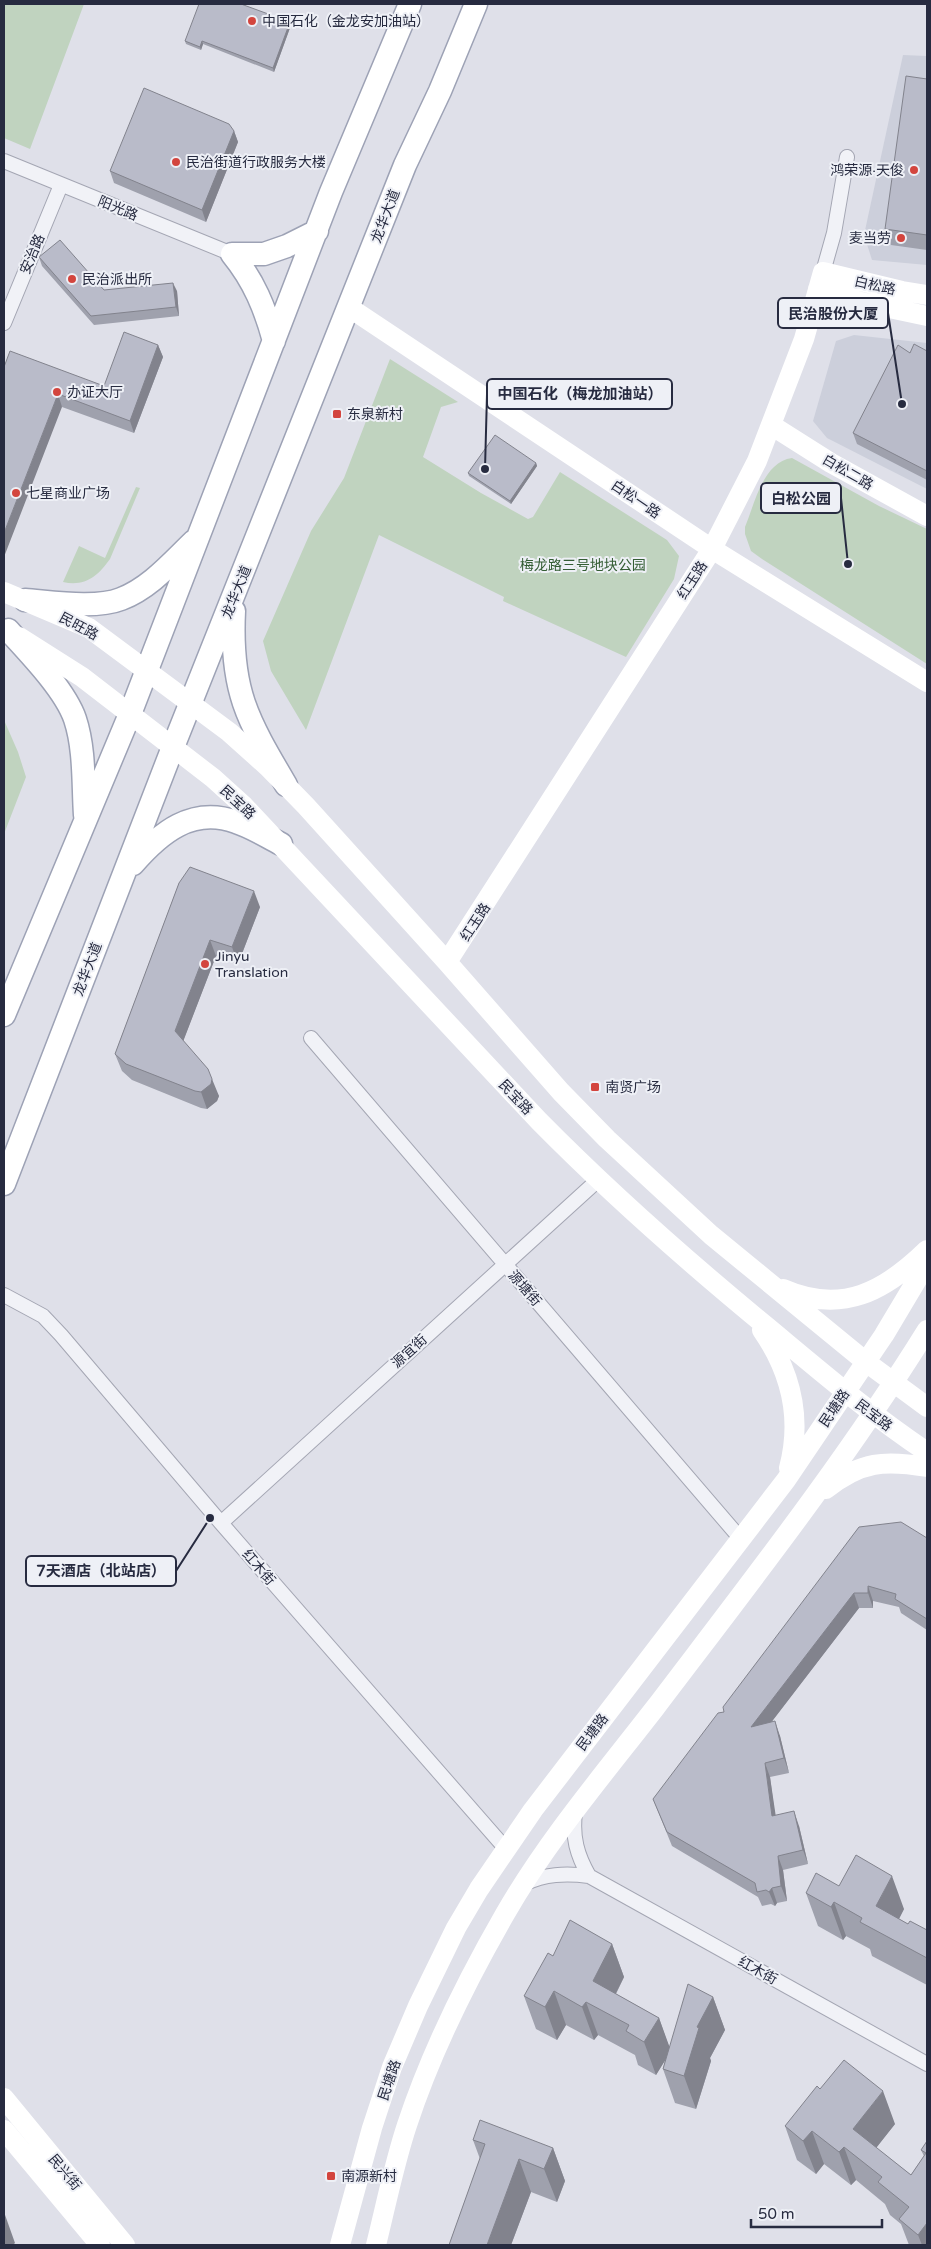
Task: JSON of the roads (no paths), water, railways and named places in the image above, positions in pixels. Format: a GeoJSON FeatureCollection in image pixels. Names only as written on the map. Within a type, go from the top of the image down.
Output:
{"type":"FeatureCollection","features":[{"type":"Feature","properties":{"kind":"main road"},"geometry":{"type":"LineString","coordinates":[[4,1015],[147,672],[317,230],[410,4]]}},
{"type":"Feature","properties":{"kind":"main road","name":"龙华大道"},"geometry":{"type":"LineString","coordinates":[[4,1184],[173,747],[350,308],[405,165],[440,91],[476,4]]}},
{"type":"Feature","properties":{"kind":"main road"},"geometry":{"type":"LineString","coordinates":[[232,254],[264,254],[287,246],[317,230]]}},
{"type":"Feature","properties":{"kind":"main road"},"geometry":{"type":"LineString","coordinates":[[232,254],[252,282],[265,309],[274,341]]}},
{"type":"Feature","properties":{"kind":"main road","name":"白松路"},"geometry":{"type":"LineString","coordinates":[[821,281],[927,295]]}},
{"type":"Feature","properties":{"kind":"main road","name":"白松路"},"geometry":{"type":"LineString","coordinates":[[821,281],[861,302],[927,316]]}},
{"type":"Feature","properties":{"kind":"main road","name":"红玉路"},"geometry":{"type":"LineString","coordinates":[[448,962],[712,549],[758,461],[804,339],[821,281]]}},
{"type":"Feature","properties":{"kind":"main road","name":"白松一路"},"geometry":{"type":"LineString","coordinates":[[350,308],[712,549],[927,682]]}},
{"type":"Feature","properties":{"kind":"main road","name":"白松二路"},"geometry":{"type":"LineString","coordinates":[[771,425],[831,463],[927,516]]}},
{"type":"Feature","properties":{"kind":"main road"},"geometry":{"type":"LineString","coordinates":[[25,600],[103,603],[121,599],[157,576],[198,537]]}},
{"type":"Feature","properties":{"kind":"main road","name":"民旺路"},"geometry":{"type":"LineString","coordinates":[[4,592],[89,628],[147,672]]}},
{"type":"Feature","properties":{"kind":"main road"},"geometry":{"type":"LineString","coordinates":[[235,596],[234,659],[242,704],[261,743],[286,785]]}},
{"type":"Feature","properties":{"kind":"main road"},"geometry":{"type":"LineString","coordinates":[[6,630],[82,677],[130,714]]}},
{"type":"Feature","properties":{"kind":"main road"},"geometry":{"type":"LineString","coordinates":[[6,630],[36,660],[57,687],[75,720],[81,749],[85,822]]}},
{"type":"Feature","properties":{"kind":"main road"},"geometry":{"type":"LineString","coordinates":[[147,672],[229,732],[286,785],[448,962],[561,1092],[607,1139],[711,1236],[866,1362],[927,1407]]}},
{"type":"Feature","properties":{"kind":"main road","name":"民宝路"},"geometry":{"type":"LineString","coordinates":[[130,714],[238,800],[539,1121],[598,1180],[699,1270],[844,1393],[927,1452]]}},
{"type":"Feature","properties":{"kind":"main road"},"geometry":{"type":"LineString","coordinates":[[123,876],[152,843],[168,830],[188,821],[218,818],[236,822],[281,844]]}},
{"type":"Feature","properties":{"kind":"main road"},"geometry":{"type":"LineString","coordinates":[[770,1284],[806,1297],[844,1298],[856,1296],[881,1288],[927,1250]]}},
{"type":"Feature","properties":{"kind":"main road","name":"民塘路"},"geometry":{"type":"LineString","coordinates":[[340,2245],[372,2128],[392,2067],[418,2006],[456,1928],[533,1810],[786,1480],[866,1362],[927,1263]]}},
{"type":"Feature","properties":{"kind":"main road"},"geometry":{"type":"LineString","coordinates":[[751,1314],[772,1345],[784,1370],[790,1392],[796,1423],[795,1447],[786,1480]]}},
{"type":"Feature","properties":{"kind":"main road"},"geometry":{"type":"LineString","coordinates":[[376,2245],[406,2127],[428,2065],[490,1942],[522,1885],[575,1811],[813,1500],[894,1383],[927,1330]]}},
{"type":"Feature","properties":{"kind":"main road"},"geometry":{"type":"LineString","coordinates":[[813,1500],[854,1470],[881,1462],[927,1467]]}},
{"type":"Feature","properties":{"kind":"main road","name":"民兴街"},"geometry":{"type":"LineString","coordinates":[[4,2098],[126,2245]]}},
{"type":"Feature","properties":{"kind":"main road","name":"民兴街"},"geometry":{"type":"LineString","coordinates":[[4,2130],[100,2245]]}},
{"type":"Feature","properties":{"kind":"street","name":"红玉路"},"geometry":{"type":"LineString","coordinates":[[821,281],[834,233],[847,157]]}},
{"type":"Feature","properties":{"kind":"street","name":"阳光路"},"geometry":{"type":"LineString","coordinates":[[4,161],[232,254]]}},
{"type":"Feature","properties":{"kind":"street","name":"安治路"},"geometry":{"type":"LineString","coordinates":[[4,323],[61,185]]}},
{"type":"Feature","properties":{"kind":"street","name":"源塘街"},"geometry":{"type":"LineString","coordinates":[[311,1038],[740,1538]]}},
{"type":"Feature","properties":{"kind":"street","name":"源宜街"},"geometry":{"type":"LineString","coordinates":[[221,1523],[598,1180]]}},
{"type":"Feature","properties":{"kind":"street","name":"红木街"},"geometry":{"type":"LineString","coordinates":[[4,1295],[43,1316],[62,1335],[221,1523],[506,1849]]}},
{"type":"Feature","properties":{"kind":"street"},"geometry":{"type":"LineString","coordinates":[[575,1811],[573,1830],[576,1848],[589,1876]]}},
{"type":"Feature","properties":{"kind":"street","name":"红木街"},"geometry":{"type":"LineString","coordinates":[[522,1885],[535,1879],[552,1875],[589,1876],[927,2064]]}},
{"type":"Feature","properties":{"kind":"place","name":"中国石化（金龙安加油站）"},"geometry":{"type":"Point","coordinates":[252,21]}},
{"type":"Feature","properties":{"kind":"place","name":"民治街道行政服务大楼"},"geometry":{"type":"Point","coordinates":[176,162]}},
{"type":"Feature","properties":{"kind":"place","name":"鸿荣源·天俊"},"geometry":{"type":"Point","coordinates":[914,170]}},
{"type":"Feature","properties":{"kind":"place","name":"麦当劳"},"geometry":{"type":"Point","coordinates":[901,238]}},
{"type":"Feature","properties":{"kind":"place","name":"民治派出所"},"geometry":{"type":"Point","coordinates":[72,279]}},
{"type":"Feature","properties":{"kind":"place","name":"办证大厅"},"geometry":{"type":"Point","coordinates":[57,392]}},
{"type":"Feature","properties":{"kind":"place","name":"民治股份大厦"},"geometry":{"type":"Point","coordinates":[902,404]}},
{"type":"Feature","properties":{"kind":"place","name":"东泉新村"},"geometry":{"type":"Point","coordinates":[337,414]}},
{"type":"Feature","properties":{"kind":"place","name":"中国石化（梅龙加油站）"},"geometry":{"type":"Point","coordinates":[485,469]}},
{"type":"Feature","properties":{"kind":"place","name":"七星商业广场"},"geometry":{"type":"Point","coordinates":[16,493]}},
{"type":"Feature","properties":{"kind":"place","name":"白松公园"},"geometry":{"type":"Point","coordinates":[848,564]}},
{"type":"Feature","properties":{"kind":"place","name":"Jinyu Translation"},"geometry":{"type":"Point","coordinates":[205,964]}},
{"type":"Feature","properties":{"kind":"place","name":"南贤广场"},"geometry":{"type":"Point","coordinates":[595,1087]}},
{"type":"Feature","properties":{"kind":"place","name":"7天酒店（北站店）"},"geometry":{"type":"Point","coordinates":[210,1518]}},
{"type":"Feature","properties":{"kind":"place","name":"南源新村"},"geometry":{"type":"Point","coordinates":[331,2176]}},
{"type":"Feature","properties":{"kind":"park label","name":"梅龙路三号地块公园"},"geometry":{"type":"Point","coordinates":[583,565]}}]}
